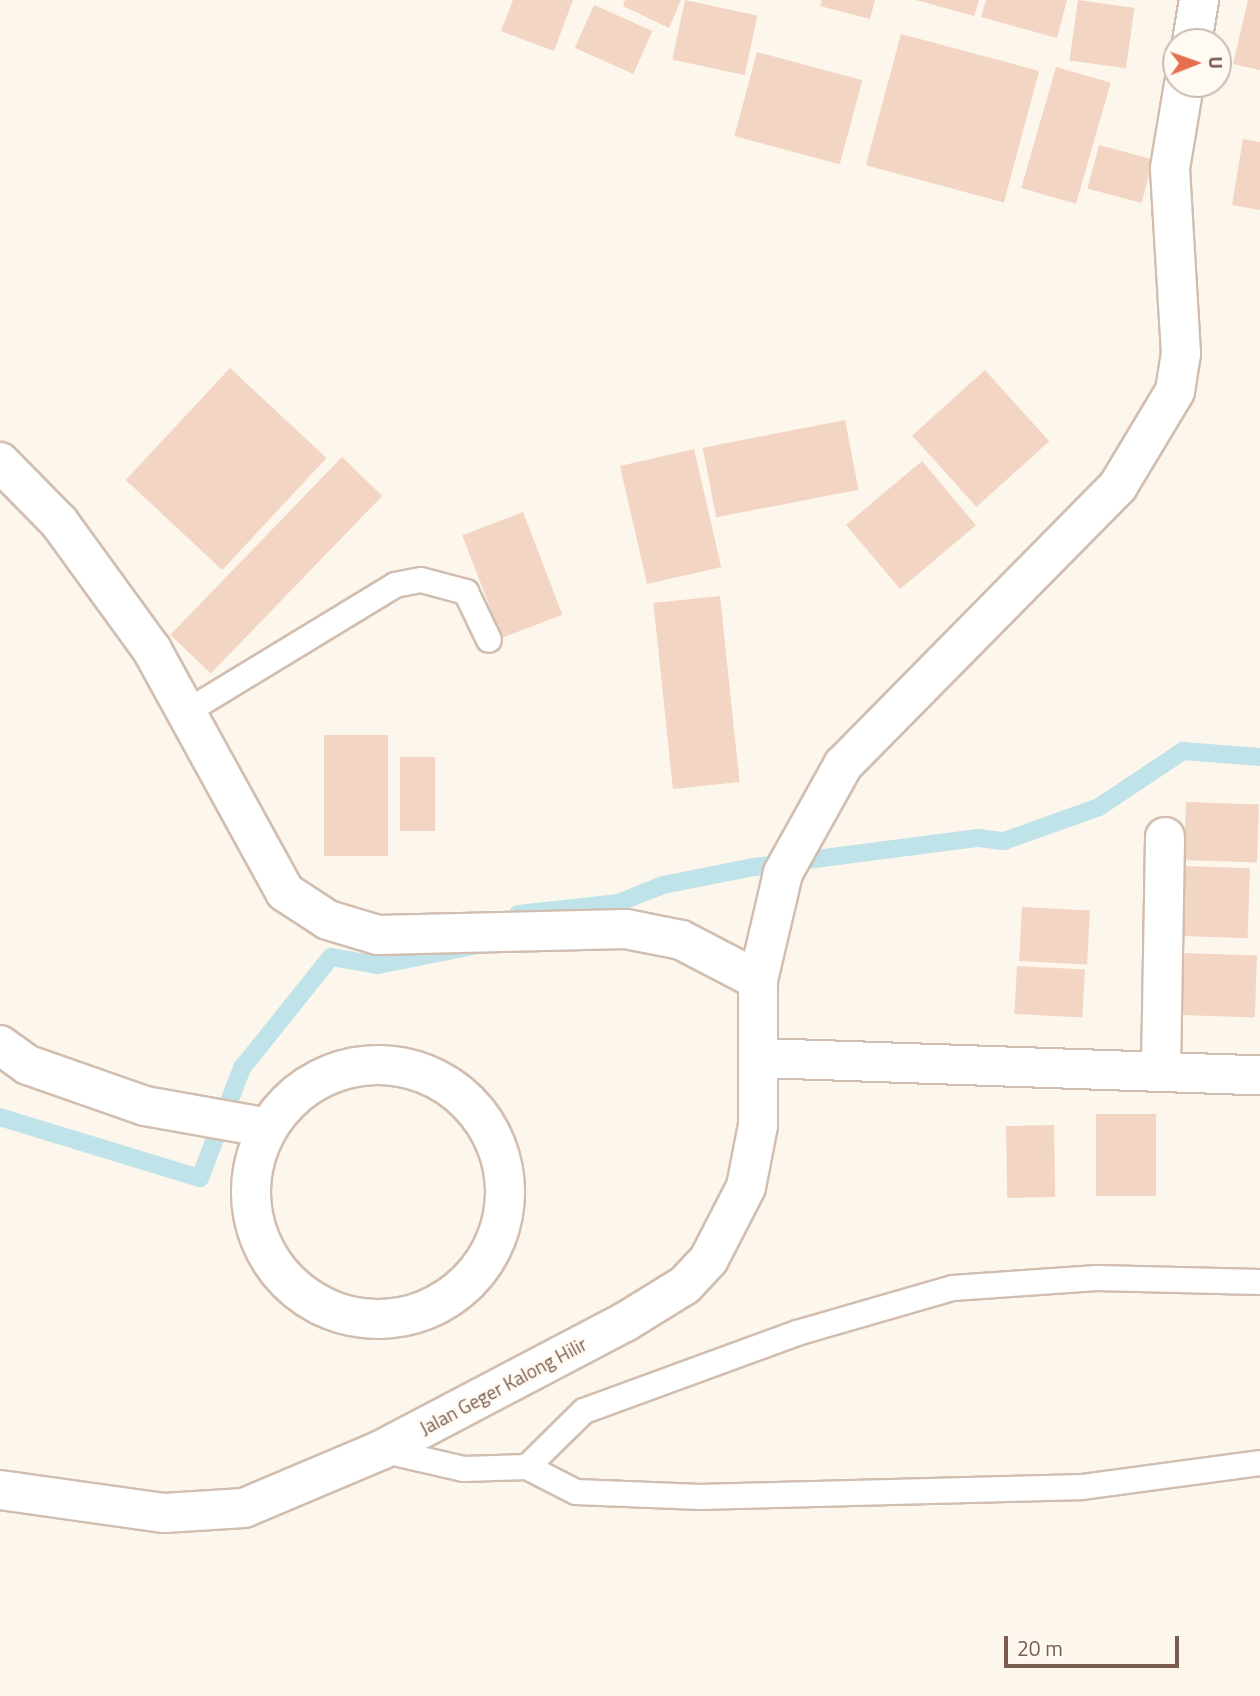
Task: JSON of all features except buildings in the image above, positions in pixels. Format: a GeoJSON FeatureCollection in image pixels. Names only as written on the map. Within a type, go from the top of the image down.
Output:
{"type":"FeatureCollection","features":[{"type":"Feature","properties":{"kind":"street"},"geometry":{"type":"LineString","coordinates":[[1194,28],[1199,0]]}},
{"type":"Feature","properties":{"kind":"street","name":"Jalan Geger Kalong Hilir"},"geometry":{"type":"LineString","coordinates":[[0,1490],[164,1513],[244,1508],[381,1450],[685,1285],[709,1259],[746,1187],[762,1058],[758,980],[783,873],[843,765],[1118,486],[1175,391],[1181,354],[1170,168],[1182,98]]}},
{"type":"Feature","properties":{"kind":"street"},"geometry":{"type":"LineString","coordinates":[[0,462],[59,522],[152,650],[183,714],[285,892],[328,920],[378,935],[626,929],[681,940],[758,980]]}},
{"type":"Feature","properties":{"kind":"street"},"geometry":{"type":"LineString","coordinates":[[1161,1069],[1166,837]]}},
{"type":"Feature","properties":{"kind":"street"},"geometry":{"type":"LineString","coordinates":[[0,1045],[28,1065],[145,1106],[263,1127],[324,1076],[362,1065],[402,1066],[439,1079],[472,1103],[497,1150],[505,1215],[491,1253],[466,1285],[434,1308],[395,1319],[355,1318],[317,1304],[286,1280],[263,1247],[252,1209],[263,1127]]}},
{"type":"Feature","properties":{"kind":"street"},"geometry":{"type":"LineString","coordinates":[[762,1058],[1161,1069],[1260,1075]]}},
{"type":"Feature","properties":{"kind":"lane"},"geometry":{"type":"LineString","coordinates":[[183,714],[395,585],[421,580],[466,592],[489,640]]}},
{"type":"Feature","properties":{"kind":"lane"},"geometry":{"type":"LineString","coordinates":[[527,1467],[584,1411],[797,1334],[953,1288],[1097,1278],[1260,1282]]}},
{"type":"Feature","properties":{"kind":"lane"},"geometry":{"type":"LineString","coordinates":[[381,1450],[464,1469],[527,1467],[576,1492],[676,1497],[1082,1487],[1260,1462]]}},
{"type":"Feature","properties":{"kind":"waterway"},"geometry":{"type":"LineString","coordinates":[[518,914],[618,903],[663,885],[754,867],[978,838],[1004,841],[1099,807],[1183,751],[1260,757]]}},
{"type":"Feature","properties":{"kind":"waterway"},"geometry":{"type":"LineString","coordinates":[[0,1117],[200,1178],[242,1068],[331,957],[378,965],[473,946]]}}]}
